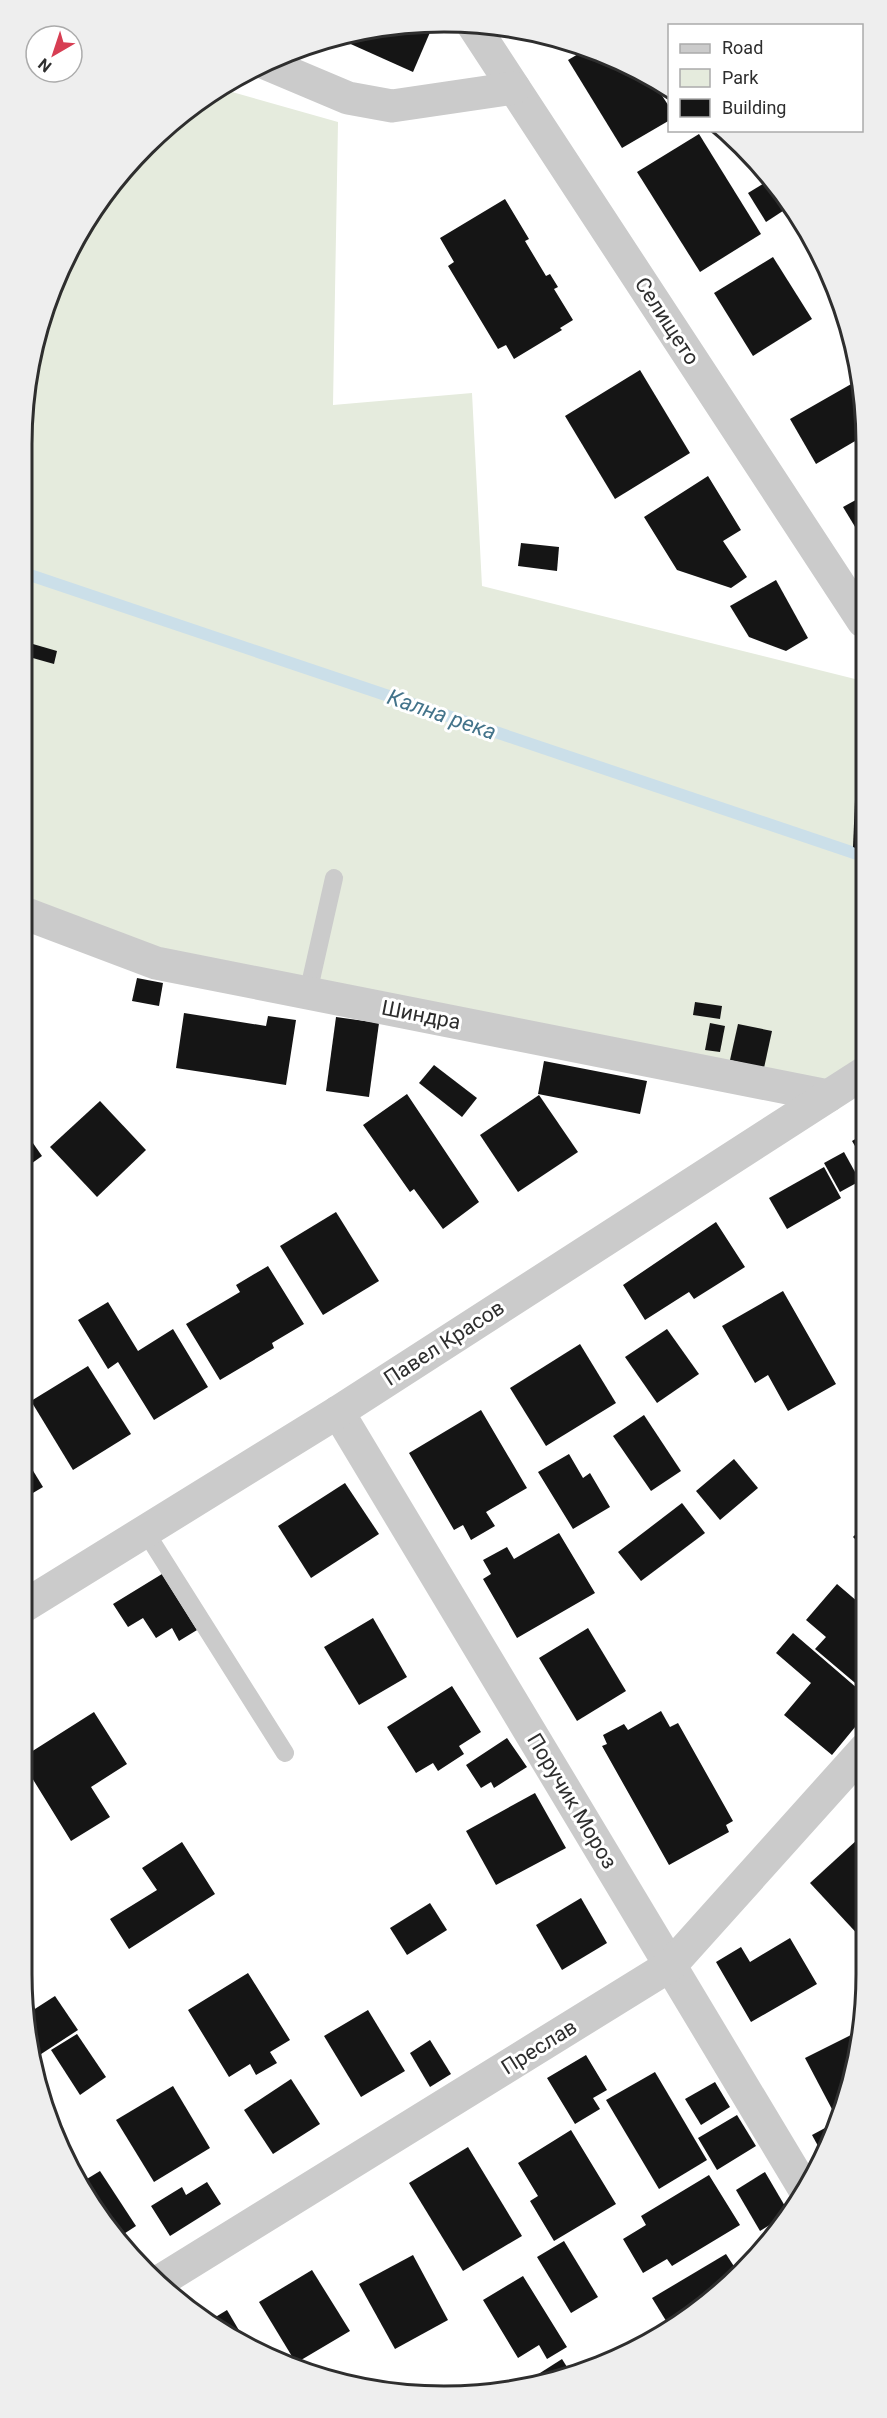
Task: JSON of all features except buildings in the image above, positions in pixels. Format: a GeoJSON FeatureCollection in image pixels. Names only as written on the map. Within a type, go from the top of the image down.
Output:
{"type":"FeatureCollection","features":[{"type":"Feature","properties":{"kind":"street","name":"Селището"},"geometry":{"type":"LineString","coordinates":[[478,33],[856,610]]}},
{"type":"Feature","properties":{"kind":"street"},"geometry":{"type":"LineString","coordinates":[[276,68],[348,98],[392,106],[514,88]]}},
{"type":"Feature","properties":{"kind":"street","name":"Шиндра"},"geometry":{"type":"LineString","coordinates":[[32,916],[156,963],[828,1096]]}},
{"type":"Feature","properties":{"kind":"street","name":"Павел Красов"},"geometry":{"type":"LineString","coordinates":[[32,1601],[338,1412],[856,1078]]}},
{"type":"Feature","properties":{"kind":"street","name":"Поручик Мороз"},"geometry":{"type":"LineString","coordinates":[[338,1412],[799,2181]]}},
{"type":"Feature","properties":{"kind":"street","name":"Преслав"},"geometry":{"type":"LineString","coordinates":[[165,2278],[670,1965],[856,1760]]}},
{"type":"Feature","properties":{"kind":"lane"},"geometry":{"type":"LineString","coordinates":[[308,993],[334,878]]}},
{"type":"Feature","properties":{"kind":"lane"},"geometry":{"type":"LineString","coordinates":[[145,1531],[285,1754]]}},
{"type":"Feature","properties":{"kind":"green space"},"geometry":{"type":"Polygon","coordinates":[[[231,92],[338,122],[333,405],[472,393],[482,586],[856,679],[856,1078],[828,1096],[156,963],[32,916],[32,417],[39,363],[53,311],[87,237],[117,193],[152,152],[193,117],[231,92]]]}},
{"type":"Feature","properties":{"kind":"waterway","name":"Кална река"},"geometry":{"type":"LineString","coordinates":[[32,576],[856,854]]}}]}
